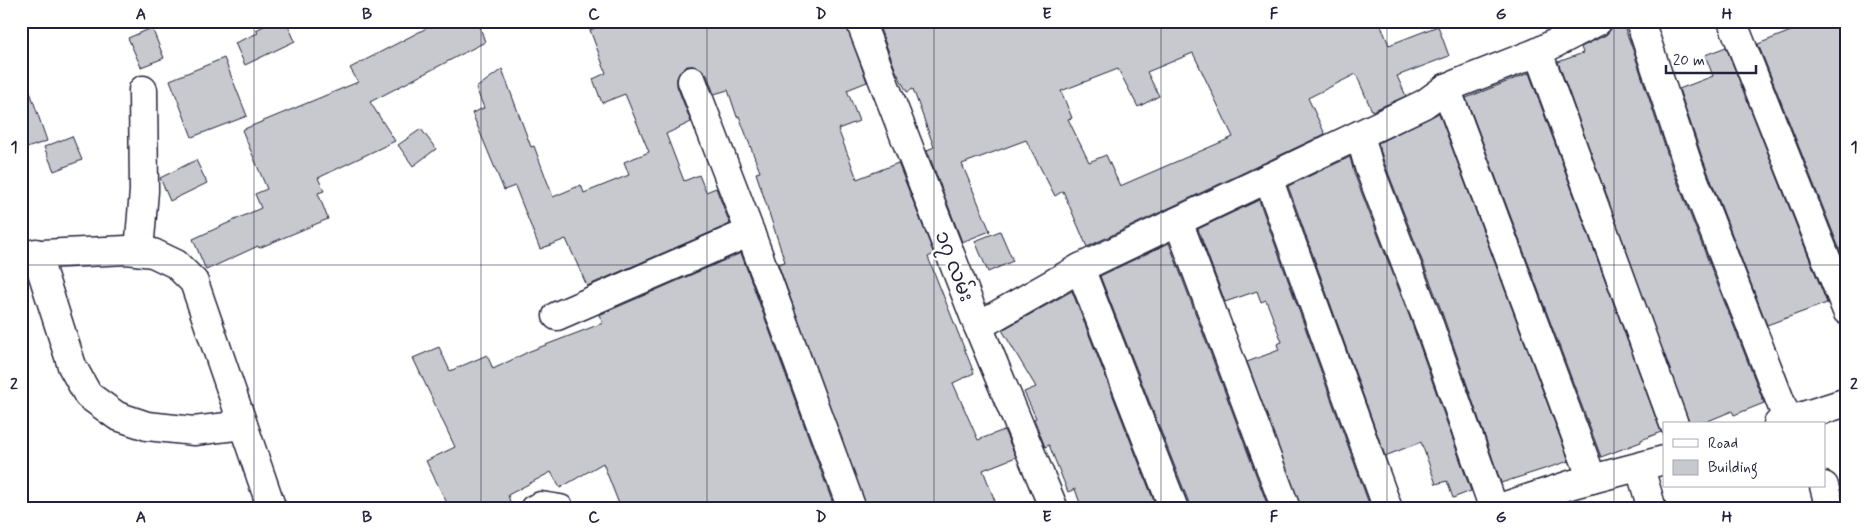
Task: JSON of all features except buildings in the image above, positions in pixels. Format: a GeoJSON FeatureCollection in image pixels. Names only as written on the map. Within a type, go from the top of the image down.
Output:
{"type":"FeatureCollection","features":[{"type":"Feature","properties":{"kind":"street","name":"၁၇ လမ်း"},"geometry":{"type":"LineString","coordinates":[[860,21],[978,326],[1054,509]]}},
{"type":"Feature","properties":{"kind":"street"},"geometry":{"type":"LineString","coordinates":[[978,326],[1080,268],[1424,104],[1446,88],[1538,52],[1598,21]]}},
{"type":"Feature","properties":{"kind":"street"},"geometry":{"type":"LineString","coordinates":[[1640,21],[1687,162],[1793,421],[1847,402]]}},
{"type":"Feature","properties":{"kind":"street"},"geometry":{"type":"LineString","coordinates":[[1742,24],[1847,311]]}},
{"type":"Feature","properties":{"kind":"street"},"geometry":{"type":"LineString","coordinates":[[1538,52],[1673,422]]}},
{"type":"Feature","properties":{"kind":"street"},"geometry":{"type":"LineString","coordinates":[[692,81],[852,509]]}},
{"type":"Feature","properties":{"kind":"street"},"geometry":{"type":"LineString","coordinates":[[1446,88],[1592,479]]}},
{"type":"Feature","properties":{"kind":"street"},"geometry":{"type":"LineString","coordinates":[[139,251],[144,191],[143,90]]}},
{"type":"Feature","properties":{"kind":"street"},"geometry":{"type":"LineString","coordinates":[[1360,135],[1369,167],[1425,313],[1495,509],[1592,479],[1652,464],[1652,509]]}},
{"type":"Feature","properties":{"kind":"street"},"geometry":{"type":"LineString","coordinates":[[1268,178],[1388,509]]}},
{"type":"Feature","properties":{"kind":"street"},"geometry":{"type":"LineString","coordinates":[[1178,221],[1286,509]]}},
{"type":"Feature","properties":{"kind":"street"},"geometry":{"type":"LineString","coordinates":[[557,316],[750,232]]}},
{"type":"Feature","properties":{"kind":"street"},"geometry":{"type":"LineString","coordinates":[[243,425],[194,431],[147,426],[117,416],[88,395],[72,366],[28,254],[139,251],[154,253],[176,264],[194,282],[272,509]]}},
{"type":"Feature","properties":{"kind":"street"},"geometry":{"type":"LineString","coordinates":[[1080,268],[1174,509]]}},
{"type":"Feature","properties":{"kind":"street"},"geometry":{"type":"LineString","coordinates":[[1825,488],[1830,509]]}},
{"type":"Feature","properties":{"kind":"street"},"geometry":{"type":"LineString","coordinates":[[534,509],[541,506],[560,509]]}}]}
